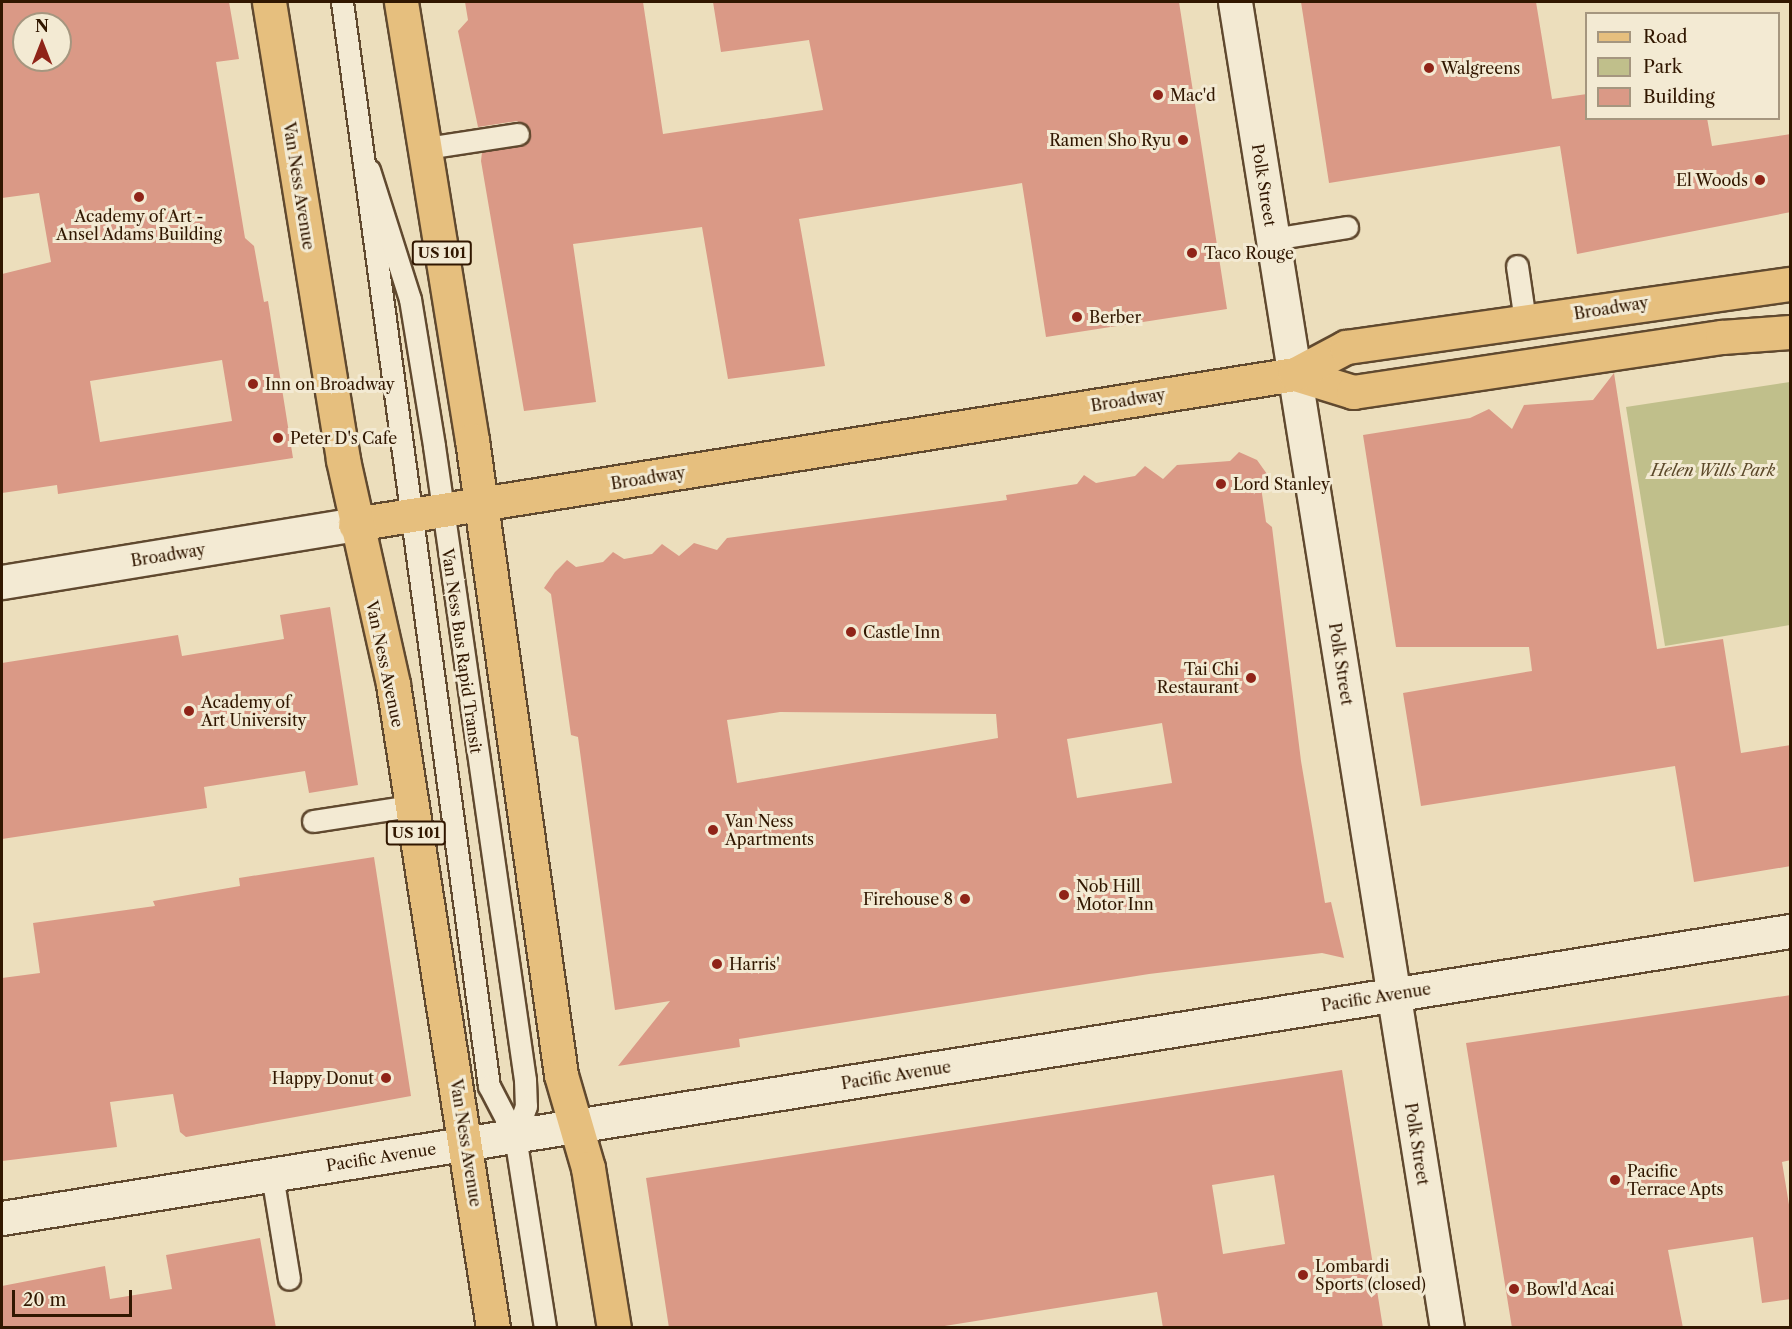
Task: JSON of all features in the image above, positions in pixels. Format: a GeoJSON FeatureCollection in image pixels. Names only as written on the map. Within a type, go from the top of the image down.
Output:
{"type":"FeatureCollection","features":[{"type":"Feature","properties":{"kind":"main road","name":"Van Ness Avenue"},"geometry":{"type":"LineString","coordinates":[[269,2],[356,524],[393,684],[493,1328]]}},
{"type":"Feature","properties":{"kind":"main road","name":"US 101"},"geometry":{"type":"LineString","coordinates":[[401,2],[482,504],[524,841],[561,1075],[576,1126],[614,1328]]}},
{"type":"Feature","properties":{"kind":"main road","name":"Broadway"},"geometry":{"type":"LineString","coordinates":[[356,524],[1295,374],[1346,347],[1791,284]]}},
{"type":"Feature","properties":{"kind":"main road","name":"Broadway"},"geometry":{"type":"LineString","coordinates":[[1295,374],[1353,392],[1722,337],[1791,332]]}},
{"type":"Feature","properties":{"kind":"street","name":"Polk Street"},"geometry":{"type":"LineString","coordinates":[[1235,2],[1447,1328]]}},
{"type":"Feature","properties":{"kind":"street","name":"Broadway"},"geometry":{"type":"LineString","coordinates":[[2,582],[356,524]]}},
{"type":"Feature","properties":{"kind":"street","name":"Pacific Avenue"},"geometry":{"type":"LineString","coordinates":[[2,1218],[1791,931]]}},
{"type":"Feature","properties":{"kind":"lane","name":"Van Ness Bus Rapid Transit"},"geometry":{"type":"LineString","coordinates":[[342,2],[369,170],[379,302],[429,512],[525,1080],[526,1106],[515,1136]]}},
{"type":"Feature","properties":{"kind":"lane"},"geometry":{"type":"LineString","coordinates":[[426,148],[518,134]]}},
{"type":"Feature","properties":{"kind":"lane","name":"Van Ness Bus Rapid Transit"},"geometry":{"type":"LineString","coordinates":[[369,170],[410,299],[429,512],[489,1086],[515,1136],[545,1328]]}},
{"type":"Feature","properties":{"kind":"lane"},"geometry":{"type":"LineString","coordinates":[[1273,239],[1347,227]]}},
{"type":"Feature","properties":{"kind":"lane"},"geometry":{"type":"LineString","coordinates":[[1517,266],[1525,321]]}},
{"type":"Feature","properties":{"kind":"lane"},"geometry":{"type":"LineString","coordinates":[[313,821],[411,806]]}},
{"type":"Feature","properties":{"kind":"lane"},"geometry":{"type":"LineString","coordinates":[[272,1175],[289,1279]]}},
{"type":"Feature","properties":{"kind":"green space","name":"Helen Wills Park"},"geometry":{"type":"Polygon","coordinates":[[[1790,382],[1790,625],[1665,646],[1626,407],[1790,382]]]}},
{"type":"Feature","properties":{"kind":"building"},"geometry":{"type":"Polygon","coordinates":[[[2,2],[229,2],[239,59],[216,62],[245,238],[254,246],[264,302],[268,301],[293,458],[58,494],[57,485],[2,493],[2,274],[51,262],[39,193],[2,198],[2,2]],[[222,360],[90,381],[100,442],[232,421],[222,360]]]}},
{"type":"Feature","properties":{"kind":"building"},"geometry":{"type":"Polygon","coordinates":[[[465,2],[643,2],[663,134],[823,110],[809,40],[721,52],[713,2],[1179,2],[1227,309],[1046,337],[1022,183],[799,219],[825,366],[728,379],[702,227],[573,244],[596,402],[524,411],[481,161],[482,152],[525,144],[530,132],[517,121],[478,127],[458,31],[468,20],[465,2]]]}},
{"type":"Feature","properties":{"kind":"building"},"geometry":{"type":"Polygon","coordinates":[[[1301,2],[1536,2],[1552,99],[1585,94],[1585,120],[1707,120],[1712,146],[1791,134],[1791,212],[1577,254],[1560,146],[1329,183],[1301,2]]]}},
{"type":"Feature","properties":{"kind":"building"},"geometry":{"type":"Polygon","coordinates":[[[1614,373],[1657,649],[1723,639],[1741,753],[1791,745],[1791,866],[1694,882],[1675,766],[1421,806],[1403,693],[1532,671],[1529,647],[1396,647],[1363,435],[1470,418],[1489,409],[1512,429],[1524,405],[1593,400],[1614,373]]]}},
{"type":"Feature","properties":{"kind":"building"},"geometry":{"type":"Polygon","coordinates":[[[1239,452],[1257,460],[1267,474],[1261,487],[1266,522],[1272,527],[1301,761],[1325,903],[1331,902],[1344,958],[1322,953],[1149,974],[739,1039],[740,1047],[618,1066],[670,1001],[615,1010],[578,737],[571,735],[551,594],[544,588],[567,560],[576,567],[603,562],[613,552],[624,559],[652,554],[662,544],[679,556],[694,543],[717,550],[727,538],[1007,500],[1006,495],[1077,484],[1084,475],[1096,483],[1135,476],[1145,466],[1163,479],[1177,465],[1230,461],[1239,452]],[[780,712],[727,720],[737,783],[998,738],[996,714],[780,712]],[[1162,723],[1067,739],[1077,798],[1172,783],[1162,723]]]}},
{"type":"Feature","properties":{"kind":"building","name":"Academy of Art University"},"geometry":{"type":"Polygon","coordinates":[[[330,607],[358,785],[309,793],[305,771],[204,787],[207,808],[2,839],[2,663],[178,635],[182,656],[284,639],[280,615],[330,607]]]}},
{"type":"Feature","properties":{"kind":"building"},"geometry":{"type":"Polygon","coordinates":[[[374,857],[411,1096],[186,1137],[180,1132],[173,1094],[110,1102],[117,1147],[2,1161],[2,978],[40,973],[33,923],[155,906],[153,901],[240,886],[239,878],[374,857]]]}},
{"type":"Feature","properties":{"kind":"building","name":"Pacific Terrace Apts"},"geometry":{"type":"Polygon","coordinates":[[[1791,995],[1791,1160],[1782,1162],[1791,1217],[1791,1299],[1762,1303],[1753,1237],[1668,1250],[1683,1328],[1512,1328],[1466,1043],[1791,995]]]}},
{"type":"Feature","properties":{"kind":"building"},"geometry":{"type":"Polygon","coordinates":[[[1342,1070],[1383,1328],[1163,1328],[1157,1292],[932,1328],[669,1328],[646,1178],[1342,1070]],[[1274,1175],[1212,1185],[1223,1254],[1285,1244],[1274,1175]]]}},
{"type":"Feature","properties":{"kind":"building"},"geometry":{"type":"Polygon","coordinates":[[[260,1238],[276,1328],[2,1328],[2,1286],[105,1266],[110,1299],[172,1289],[166,1255],[260,1238]]]}},
{"type":"Feature","properties":{"kind":"place","name":"Walgreens"},"geometry":{"type":"Point","coordinates":[1429,68]}},
{"type":"Feature","properties":{"kind":"place","name":"Mac'd"},"geometry":{"type":"Point","coordinates":[1158,95]}},
{"type":"Feature","properties":{"kind":"place","name":"Ramen Sho Ryu"},"geometry":{"type":"Point","coordinates":[1183,140]}},
{"type":"Feature","properties":{"kind":"place","name":"El Woods"},"geometry":{"type":"Point","coordinates":[1760,180]}},
{"type":"Feature","properties":{"kind":"place","name":"Academy of Art - Ansel Adams Building"},"geometry":{"type":"Point","coordinates":[139,197]}},
{"type":"Feature","properties":{"kind":"place","name":"Taco Rouge"},"geometry":{"type":"Point","coordinates":[1192,253]}},
{"type":"Feature","properties":{"kind":"place","name":"Berber"},"geometry":{"type":"Point","coordinates":[1077,317]}},
{"type":"Feature","properties":{"kind":"place","name":"Inn on Broadway"},"geometry":{"type":"Point","coordinates":[253,384]}},
{"type":"Feature","properties":{"kind":"place","name":"Peter D's Cafe"},"geometry":{"type":"Point","coordinates":[278,438]}},
{"type":"Feature","properties":{"kind":"place","name":"Lord Stanley"},"geometry":{"type":"Point","coordinates":[1221,484]}},
{"type":"Feature","properties":{"kind":"place","name":"Castle Inn"},"geometry":{"type":"Point","coordinates":[851,632]}},
{"type":"Feature","properties":{"kind":"place","name":"Tai Chi Restaurant"},"geometry":{"type":"Point","coordinates":[1251,678]}},
{"type":"Feature","properties":{"kind":"place","name":"Academy of Art University"},"geometry":{"type":"Point","coordinates":[189,711]}},
{"type":"Feature","properties":{"kind":"place","name":"Van Ness Apartments"},"geometry":{"type":"Point","coordinates":[713,830]}},
{"type":"Feature","properties":{"kind":"place","name":"Nob Hill Motor Inn"},"geometry":{"type":"Point","coordinates":[1064,895]}},
{"type":"Feature","properties":{"kind":"place","name":"Firehouse 8"},"geometry":{"type":"Point","coordinates":[965,899]}},
{"type":"Feature","properties":{"kind":"place","name":"Harris'"},"geometry":{"type":"Point","coordinates":[717,964]}},
{"type":"Feature","properties":{"kind":"place","name":"Happy Donut"},"geometry":{"type":"Point","coordinates":[386,1078]}},
{"type":"Feature","properties":{"kind":"place","name":"Pacific Terrace Apts"},"geometry":{"type":"Point","coordinates":[1615,1180]}},
{"type":"Feature","properties":{"kind":"place","name":"Lombardi Sports (closed)"},"geometry":{"type":"Point","coordinates":[1303,1275]}},
{"type":"Feature","properties":{"kind":"place","name":"Bowl'd Acai"},"geometry":{"type":"Point","coordinates":[1514,1289]}}]}
